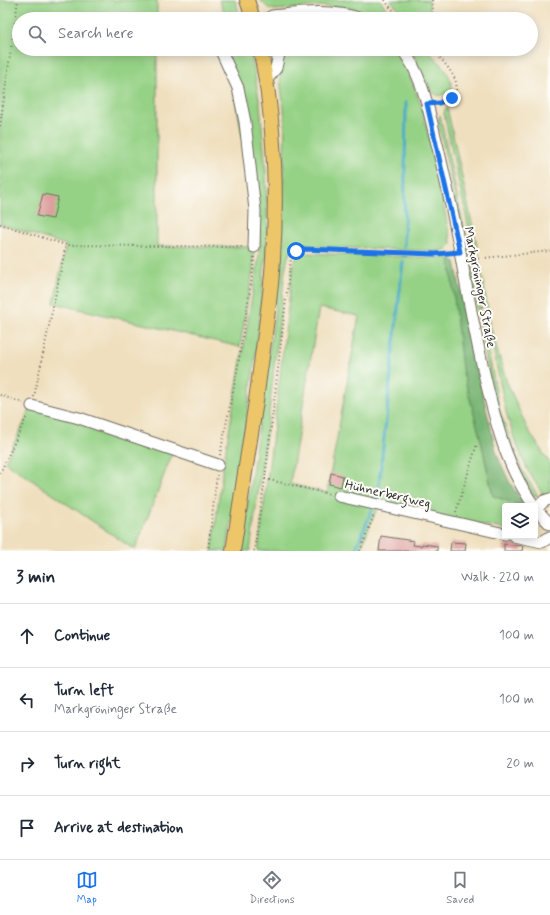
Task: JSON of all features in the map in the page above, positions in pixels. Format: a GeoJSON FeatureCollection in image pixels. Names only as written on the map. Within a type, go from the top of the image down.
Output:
{"type":"FeatureCollection","features":[{"type":"Feature","properties":{"kind":"main road"},"geometry":{"type":"LineString","coordinates":[[247,0],[251,12]]}},
{"type":"Feature","properties":{"kind":"main road"},"geometry":{"type":"LineString","coordinates":[[233,551],[257,393],[271,284],[274,227],[274,183],[266,80],[261,56]]}},
{"type":"Feature","properties":{"kind":"street"},"geometry":{"type":"LineString","coordinates":[[224,56],[238,88],[245,122],[255,210],[254,247]]}},
{"type":"Feature","properties":{"kind":"street"},"geometry":{"type":"LineString","coordinates":[[266,80],[276,68],[279,56]]}},
{"type":"Feature","properties":{"kind":"street","name":"Markgröninger Straße"},"geometry":{"type":"LineString","coordinates":[[406,56],[415,70],[427,104],[461,257],[476,338],[493,415],[510,464],[533,503]]}},
{"type":"Feature","properties":{"kind":"street"},"geometry":{"type":"LineString","coordinates":[[32,406],[79,418],[218,465]]}},
{"type":"Feature","properties":{"kind":"street","name":"Hühnerbergweg"},"geometry":{"type":"LineString","coordinates":[[339,496],[502,533]]}},
{"type":"Feature","properties":{"kind":"street"},"geometry":{"type":"LineString","coordinates":[[538,506],[544,501],[550,499]]}},
{"type":"Feature","properties":{"kind":"street","name":"Markgröninger Straße"},"geometry":{"type":"LineString","coordinates":[[538,510],[550,524]]}},
{"type":"Feature","properties":{"kind":"street"},"geometry":{"type":"LineString","coordinates":[[528,539],[542,542],[550,537]]}},
{"type":"Feature","properties":{"kind":"path"},"geometry":{"type":"LineString","coordinates":[[16,12],[18,0]]}},
{"type":"Feature","properties":{"kind":"path"},"geometry":{"type":"LineString","coordinates":[[385,0],[395,12]]}},
{"type":"Feature","properties":{"kind":"path"},"geometry":{"type":"LineString","coordinates":[[432,0],[433,12]]}},
{"type":"Feature","properties":{"kind":"path"},"geometry":{"type":"LineString","coordinates":[[0,126],[12,42]]}},
{"type":"Feature","properties":{"kind":"path"},"geometry":{"type":"LineString","coordinates":[[427,104],[439,103],[452,98],[456,94],[458,87],[451,72],[438,56]]}},
{"type":"Feature","properties":{"kind":"path"},"geometry":{"type":"LineString","coordinates":[[0,224],[66,245],[254,247],[253,270],[237,371],[218,465],[208,551]]}},
{"type":"Feature","properties":{"kind":"path"},"geometry":{"type":"LineString","coordinates":[[0,473],[32,406],[66,245]]}},
{"type":"Feature","properties":{"kind":"path"},"geometry":{"type":"LineString","coordinates":[[254,551],[291,257],[296,251],[304,249],[435,254],[474,260],[550,251]]}},
{"type":"Feature","properties":{"kind":"path"},"geometry":{"type":"LineString","coordinates":[[472,252],[485,322]]}},
{"type":"Feature","properties":{"kind":"path"},"geometry":{"type":"LineString","coordinates":[[0,395],[32,406]]}},
{"type":"Feature","properties":{"kind":"path"},"geometry":{"type":"LineString","coordinates":[[452,523],[477,444]]}},
{"type":"Feature","properties":{"kind":"path","name":"Hühnerbergweg"},"geometry":{"type":"LineString","coordinates":[[264,479],[339,496]]}},
{"type":"Feature","properties":{"kind":"path"},"geometry":{"type":"LineString","coordinates":[[360,551],[378,506]]}},
{"type":"Feature","properties":{"kind":"green space"},"geometry":{"type":"Polygon","coordinates":[[[0,0],[157,0],[157,12],[12,12],[12,56],[157,56],[157,246],[254,247],[253,270],[240,347],[54,303],[66,245],[0,224],[0,0]]]}},
{"type":"Feature","properties":{"kind":"green space"},"geometry":{"type":"Polygon","coordinates":[[[219,0],[235,0],[239,12],[224,12],[219,0]]]}},
{"type":"Feature","properties":{"kind":"green space"},"geometry":{"type":"Polygon","coordinates":[[[260,0],[380,0],[389,12],[361,12],[354,9],[318,6],[275,10],[268,8],[260,0]]]}},
{"type":"Feature","properties":{"kind":"green space"},"geometry":{"type":"Polygon","coordinates":[[[390,0],[429,0],[430,12],[401,12],[390,0]]]}},
{"type":"Feature","properties":{"kind":"green space"},"geometry":{"type":"Polygon","coordinates":[[[228,56],[251,56],[260,104],[266,173],[268,232],[256,352],[227,551],[212,551],[223,466],[259,256],[260,233],[228,56]]]}},
{"type":"Feature","properties":{"kind":"green space"},"geometry":{"type":"Polygon","coordinates":[[[283,56],[397,56],[405,65],[421,105],[451,242],[447,249],[443,251],[294,246],[288,257],[285,270],[269,413],[250,551],[241,551],[274,318],[278,270],[285,124],[280,72],[283,56]]]}},
{"type":"Feature","properties":{"kind":"green space"},"geometry":{"type":"Polygon","coordinates":[[[414,56],[434,56],[447,72],[450,78],[452,90],[439,96],[432,92],[414,56]]]}},
{"type":"Feature","properties":{"kind":"green space"},"geometry":{"type":"Polygon","coordinates":[[[447,107],[479,256],[475,257],[444,114],[447,107]]]}},
{"type":"Feature","properties":{"kind":"green space"},"geometry":{"type":"Polygon","coordinates":[[[440,115],[470,257],[468,257],[438,122],[440,115]]]}},
{"type":"Feature","properties":{"kind":"green space"},"geometry":{"type":"Polygon","coordinates":[[[304,253],[452,259],[450,263],[464,351],[493,496],[515,503],[502,503],[502,528],[378,506],[360,551],[258,551],[293,265],[297,257],[304,253]],[[319,308],[290,484],[327,493],[359,316],[319,308]]]}},
{"type":"Feature","properties":{"kind":"green space"},"geometry":{"type":"Polygon","coordinates":[[[452,259],[455,261],[469,335],[497,455],[509,481],[522,503],[515,503],[493,496],[481,441],[462,369],[450,263],[452,259]]]}},
{"type":"Feature","properties":{"kind":"green space"},"geometry":{"type":"Polygon","coordinates":[[[480,263],[491,329],[506,380],[527,428],[550,464],[550,495],[544,496],[528,471],[515,441],[506,412],[476,264],[480,263]]]}},
{"type":"Feature","properties":{"kind":"green space"},"geometry":{"type":"Polygon","coordinates":[[[472,266],[500,412],[521,468],[538,496],[533,495],[519,471],[509,448],[501,423],[483,345],[470,268],[472,266]]]}},
{"type":"Feature","properties":{"kind":"green space"},"geometry":{"type":"Polygon","coordinates":[[[32,406],[174,449],[135,550],[5,462],[32,406]]]}},
{"type":"Feature","properties":{"kind":"building"},"geometry":{"type":"Polygon","coordinates":[[[43,194],[58,197],[53,219],[37,216],[43,194]]]}},
{"type":"Feature","properties":{"kind":"building"},"geometry":{"type":"Polygon","coordinates":[[[331,473],[343,476],[341,487],[329,484],[331,473]]]}},
{"type":"Feature","properties":{"kind":"building"},"geometry":{"type":"Polygon","coordinates":[[[381,536],[414,541],[413,545],[421,546],[422,544],[437,546],[437,551],[379,551],[381,536]]]}},
{"type":"Feature","properties":{"kind":"building"},"geometry":{"type":"Polygon","coordinates":[[[451,542],[466,543],[465,551],[450,551],[451,542]]]}},
{"type":"Feature","properties":{"kind":"building"},"geometry":{"type":"Polygon","coordinates":[[[504,544],[523,546],[522,551],[504,551],[504,544]]]}},
{"type":"Feature","properties":{"kind":"waterway"},"geometry":{"type":"LineString","coordinates":[[404,247],[406,102]]}},
{"type":"Feature","properties":{"kind":"waterway"},"geometry":{"type":"LineString","coordinates":[[375,500],[378,494],[403,261]]}},
{"type":"Feature","properties":{"kind":"waterway"},"geometry":{"type":"LineString","coordinates":[[355,551],[372,510]]}},
{"type":"Feature","properties":{"kind":"route"},"geometry":{"type":"LineString","coordinates":[[296,251],[304,249],[435,254],[460,252],[445,178],[427,104],[439,103],[452,98]]}}]}
